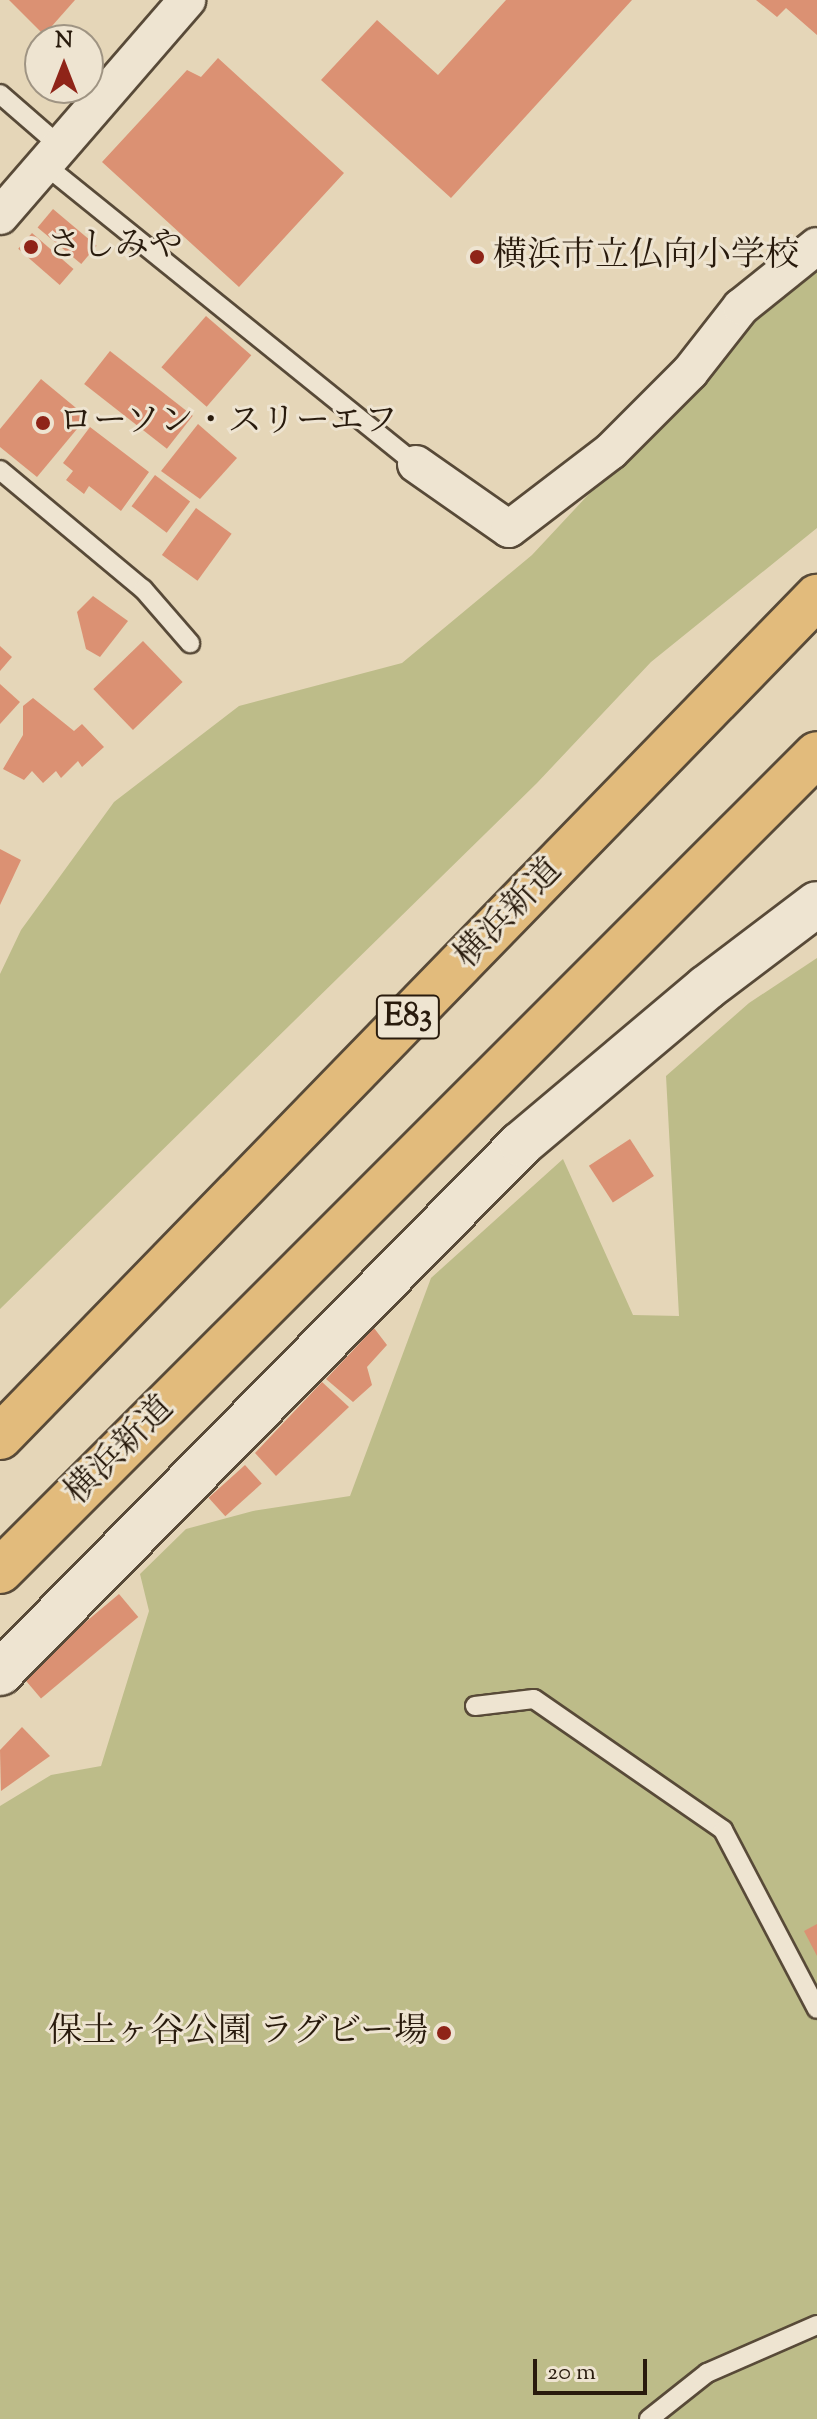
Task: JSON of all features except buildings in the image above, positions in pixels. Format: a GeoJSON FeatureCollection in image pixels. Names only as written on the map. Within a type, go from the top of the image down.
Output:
{"type":"FeatureCollection","features":[{"type":"Feature","properties":{"kind":"highway","name":"横浜新道"},"geometry":{"type":"LineString","coordinates":[[0,1437],[817,597]]}},
{"type":"Feature","properties":{"kind":"highway","name":"横浜新道"},"geometry":{"type":"LineString","coordinates":[[0,1571],[817,754]]}},
{"type":"Feature","properties":{"kind":"street"},"geometry":{"type":"LineString","coordinates":[[0,216],[187,0]]}},
{"type":"Feature","properties":{"kind":"street"},"geometry":{"type":"LineString","coordinates":[[416,464],[509,529],[611,451],[690,372],[741,307],[817,246]]}},
{"type":"Feature","properties":{"kind":"street"},"geometry":{"type":"LineString","coordinates":[[0,1673],[521,1144],[706,988],[817,904]]}},
{"type":"Feature","properties":{"kind":"lane"},"geometry":{"type":"LineString","coordinates":[[0,94],[53,156],[416,464]]}},
{"type":"Feature","properties":{"kind":"lane"},"geometry":{"type":"LineString","coordinates":[[0,470],[143,589],[190,643]]}},
{"type":"Feature","properties":{"kind":"lane"},"geometry":{"type":"LineString","coordinates":[[475,1706],[534,1699],[723,1830],[817,2009]]}},
{"type":"Feature","properties":{"kind":"lane"},"geometry":{"type":"LineString","coordinates":[[649,2419],[707,2373],[817,2325]]}},
{"type":"Feature","properties":{"kind":"shaded area"},"geometry":{"type":"Polygon","coordinates":[[[817,263],[817,528],[651,662],[537,783],[0,1309],[0,974],[21,930],[114,802],[239,706],[402,663],[532,555],[754,317],[817,263]]]}},
{"type":"Feature","properties":{"kind":"shaded area"},"geometry":{"type":"Polygon","coordinates":[[[817,958],[817,2419],[0,2419],[0,1806],[51,1775],[101,1766],[149,1611],[140,1574],[186,1529],[253,1511],[350,1496],[431,1278],[563,1159],[633,1315],[679,1316],[666,1076],[749,1003],[817,958]]]}},
{"type":"Feature","properties":{"kind":"place","name":"さしみや"},"geometry":{"type":"Point","coordinates":[31,247]}},
{"type":"Feature","properties":{"kind":"place","name":"横浜市立仏向小学校"},"geometry":{"type":"Point","coordinates":[477,257]}},
{"type":"Feature","properties":{"kind":"place","name":"ローソン・スリーエフ"},"geometry":{"type":"Point","coordinates":[43,423]}},
{"type":"Feature","properties":{"kind":"place","name":"保土ヶ谷公園 ラグビー場"},"geometry":{"type":"Point","coordinates":[444,2033]}}]}
